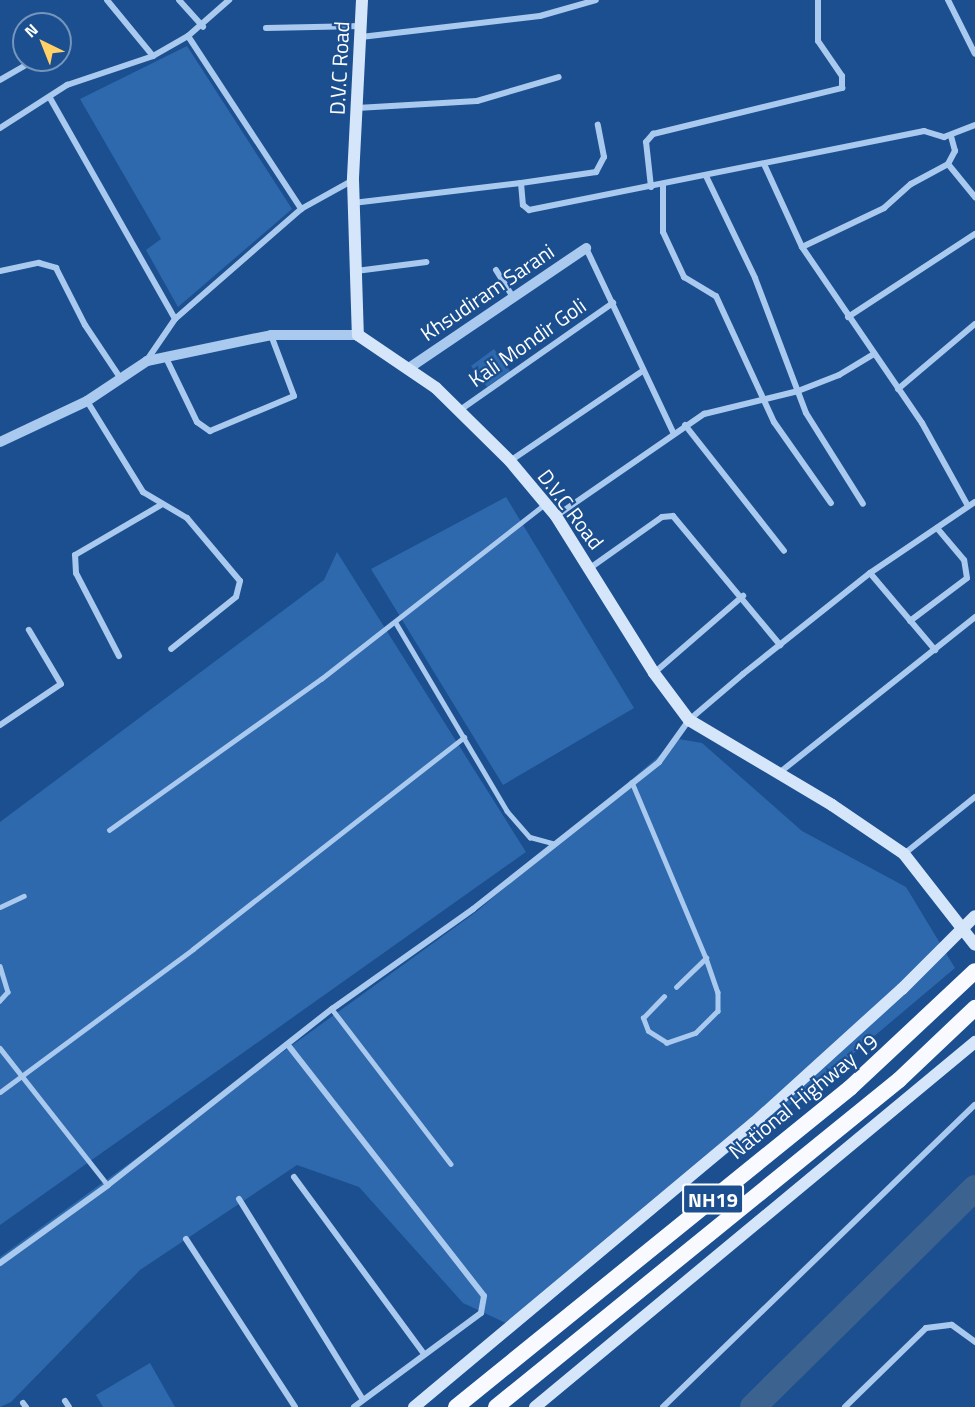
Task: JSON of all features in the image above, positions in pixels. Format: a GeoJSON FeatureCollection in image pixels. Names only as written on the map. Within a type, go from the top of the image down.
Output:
{"type":"FeatureCollection","features":[{"type":"Feature","properties":{"kind":"highway","name":"National Highway 19"},"geometry":{"type":"LineString","coordinates":[[456,1407],[850,1088],[975,971]]}},
{"type":"Feature","properties":{"kind":"highway","name":"NH19"},"geometry":{"type":"LineString","coordinates":[[496,1407],[899,1080],[975,1008]]}},
{"type":"Feature","properties":{"kind":"main road","name":"D.V.C Road"},"geometry":{"type":"LineString","coordinates":[[362,0],[353,180],[353,272],[358,336],[409,368],[460,410],[510,461],[556,516],[654,673],[689,720],[779,773],[904,854],[975,945]]}},
{"type":"Feature","properties":{"kind":"main road"},"geometry":{"type":"LineString","coordinates":[[414,1407],[754,1123],[975,916]]}},
{"type":"Feature","properties":{"kind":"main road"},"geometry":{"type":"LineString","coordinates":[[535,1407],[975,1042]]}},
{"type":"Feature","properties":{"kind":"street"},"geometry":{"type":"LineString","coordinates":[[107,0],[153,56]]}},
{"type":"Feature","properties":{"kind":"street"},"geometry":{"type":"LineString","coordinates":[[179,0],[203,27]]}},
{"type":"Feature","properties":{"kind":"street"},"geometry":{"type":"LineString","coordinates":[[0,128],[67,86],[153,56],[203,27],[229,0]]}},
{"type":"Feature","properties":{"kind":"street"},"geometry":{"type":"LineString","coordinates":[[266,28],[360,32],[540,16],[596,0]]}},
{"type":"Feature","properties":{"kind":"street"},"geometry":{"type":"LineString","coordinates":[[651,187],[646,142],[653,134],[842,88],[842,76],[818,40],[818,0]]}},
{"type":"Feature","properties":{"kind":"street"},"geometry":{"type":"LineString","coordinates":[[948,0],[975,54]]}},
{"type":"Feature","properties":{"kind":"street"},"geometry":{"type":"LineString","coordinates":[[188,36],[301,209]]}},
{"type":"Feature","properties":{"kind":"street"},"geometry":{"type":"LineString","coordinates":[[0,80],[14,72]]}},
{"type":"Feature","properties":{"kind":"street"},"geometry":{"type":"LineString","coordinates":[[356,108],[477,101],[559,77]]}},
{"type":"Feature","properties":{"kind":"street"},"geometry":{"type":"LineString","coordinates":[[50,98],[175,320]]}},
{"type":"Feature","properties":{"kind":"street"},"geometry":{"type":"LineString","coordinates":[[353,203],[596,172],[604,157],[598,125]]}},
{"type":"Feature","properties":{"kind":"street"},"geometry":{"type":"LineString","coordinates":[[521,183],[523,205],[529,210],[924,131],[951,136],[975,125]]}},
{"type":"Feature","properties":{"kind":"street"},"geometry":{"type":"LineString","coordinates":[[802,247],[884,208],[911,184],[948,164],[955,151],[951,136]]}},
{"type":"Feature","properties":{"kind":"street"},"geometry":{"type":"LineString","coordinates":[[764,164],[802,247],[872,355],[898,389],[969,506]]}},
{"type":"Feature","properties":{"kind":"street"},"geometry":{"type":"LineString","coordinates":[[948,164],[975,197]]}},
{"type":"Feature","properties":{"kind":"street"},"geometry":{"type":"LineString","coordinates":[[706,176],[755,278],[798,391],[820,440],[863,504]]}},
{"type":"Feature","properties":{"kind":"street"},"geometry":{"type":"LineString","coordinates":[[0,442],[87,400],[122,380],[147,361],[175,320],[301,209],[353,180]]}},
{"type":"Feature","properties":{"kind":"street"},"geometry":{"type":"LineString","coordinates":[[663,185],[661,221],[680,269],[687,282],[704,286],[716,296],[761,398],[790,448],[831,503]]}},
{"type":"Feature","properties":{"kind":"street"},"geometry":{"type":"LineString","coordinates":[[848,317],[975,234]]}},
{"type":"Feature","properties":{"kind":"street"},"geometry":{"type":"LineString","coordinates":[[586,248],[641,372],[673,432]]}},
{"type":"Feature","properties":{"kind":"street","name":"Khsudiram Sarani"},"geometry":{"type":"LineString","coordinates":[[409,368],[586,248]]}},
{"type":"Feature","properties":{"kind":"street"},"geometry":{"type":"LineString","coordinates":[[353,272],[426,262]]}},
{"type":"Feature","properties":{"kind":"street"},"geometry":{"type":"LineString","coordinates":[[0,271],[39,263],[56,268],[85,325],[122,380]]}},
{"type":"Feature","properties":{"kind":"street"},"geometry":{"type":"LineString","coordinates":[[496,270],[513,297]]}},
{"type":"Feature","properties":{"kind":"street","name":"Kali Mondir Goli"},"geometry":{"type":"LineString","coordinates":[[460,410],[612,303]]}},
{"type":"Feature","properties":{"kind":"street"},"geometry":{"type":"LineString","coordinates":[[898,389],[975,324]]}},
{"type":"Feature","properties":{"kind":"street"},"geometry":{"type":"LineString","coordinates":[[147,361],[167,360],[271,335],[358,336]]}},
{"type":"Feature","properties":{"kind":"street"},"geometry":{"type":"LineString","coordinates":[[167,360],[197,422],[210,431],[294,396],[271,335]]}},
{"type":"Feature","properties":{"kind":"street"},"geometry":{"type":"LineString","coordinates":[[556,516],[685,425],[735,402],[798,391],[839,375],[872,355]]}},
{"type":"Feature","properties":{"kind":"street"},"geometry":{"type":"LineString","coordinates":[[510,461],[641,372]]}},
{"type":"Feature","properties":{"kind":"street"},"geometry":{"type":"LineString","coordinates":[[87,400],[143,492],[161,505],[175,508],[200,531],[240,581],[241,590],[171,649]]}},
{"type":"Feature","properties":{"kind":"street"},"geometry":{"type":"LineString","coordinates":[[685,425],[784,551]]}},
{"type":"Feature","properties":{"kind":"street"},"geometry":{"type":"LineString","coordinates":[[0,1263],[108,1185],[332,1009],[473,909],[552,843],[659,762],[689,720],[780,645],[870,573],[975,502]]}},
{"type":"Feature","properties":{"kind":"street"},"geometry":{"type":"LineString","coordinates":[[119,656],[76,573],[75,555],[161,505]]}},
{"type":"Feature","properties":{"kind":"street"},"geometry":{"type":"LineString","coordinates":[[590,568],[662,517],[673,516],[744,596],[780,645]]}},
{"type":"Feature","properties":{"kind":"street"},"geometry":{"type":"LineString","coordinates":[[910,621],[967,578],[964,560],[937,528]]}},
{"type":"Feature","properties":{"kind":"street"},"geometry":{"type":"LineString","coordinates":[[870,573],[935,650]]}},
{"type":"Feature","properties":{"kind":"street"},"geometry":{"type":"LineString","coordinates":[[654,673],[744,596]]}},
{"type":"Feature","properties":{"kind":"street"},"geometry":{"type":"LineString","coordinates":[[779,773],[975,618]]}},
{"type":"Feature","properties":{"kind":"street"},"geometry":{"type":"LineString","coordinates":[[0,725],[61,684],[29,630]]}},
{"type":"Feature","properties":{"kind":"street"},"geometry":{"type":"LineString","coordinates":[[904,854],[975,797]]}},
{"type":"Feature","properties":{"kind":"street"},"geometry":{"type":"LineString","coordinates":[[288,1045],[484,1296],[482,1312],[354,1407]]}},
{"type":"Feature","properties":{"kind":"street"},"geometry":{"type":"LineString","coordinates":[[663,1407],[975,1105]]}},
{"type":"Feature","properties":{"kind":"street"},"geometry":{"type":"LineString","coordinates":[[294,1177],[424,1354]]}},
{"type":"Feature","properties":{"kind":"street"},"geometry":{"type":"LineString","coordinates":[[239,1199],[363,1400]]}},
{"type":"Feature","properties":{"kind":"street"},"geometry":{"type":"LineString","coordinates":[[186,1239],[295,1407]]}},
{"type":"Feature","properties":{"kind":"street"},"geometry":{"type":"LineString","coordinates":[[845,1407],[926,1328],[952,1325],[975,1342]]}},
{"type":"Feature","properties":{"kind":"lane"},"geometry":{"type":"LineString","coordinates":[[109,830],[396,623],[545,504]]}},
{"type":"Feature","properties":{"kind":"lane"},"geometry":{"type":"LineString","coordinates":[[396,623],[518,826],[530,837],[552,843]]}},
{"type":"Feature","properties":{"kind":"lane"},"geometry":{"type":"LineString","coordinates":[[0,1092],[238,914],[464,737]]}},
{"type":"Feature","properties":{"kind":"lane"},"geometry":{"type":"LineString","coordinates":[[632,782],[706,958],[718,992],[718,1011],[709,1023],[678,1043],[656,1038],[643,1018],[664,996]]}},
{"type":"Feature","properties":{"kind":"lane"},"geometry":{"type":"LineString","coordinates":[[0,907],[24,896]]}},
{"type":"Feature","properties":{"kind":"lane"},"geometry":{"type":"LineString","coordinates":[[676,987],[706,958]]}},
{"type":"Feature","properties":{"kind":"lane"},"geometry":{"type":"LineString","coordinates":[[0,966],[9,992],[0,1002]]}},
{"type":"Feature","properties":{"kind":"lane"},"geometry":{"type":"LineString","coordinates":[[332,1009],[451,1164]]}},
{"type":"Feature","properties":{"kind":"lane"},"geometry":{"type":"LineString","coordinates":[[0,1048],[108,1185]]}},
{"type":"Feature","properties":{"kind":"shaded area"},"geometry":{"type":"Polygon","coordinates":[[[187,46],[292,209],[178,307],[146,250],[161,239],[80,99],[187,46]]]}},
{"type":"Feature","properties":{"kind":"shaded area"},"geometry":{"type":"Polygon","coordinates":[[[494,349],[510,371],[487,387],[471,366],[494,349]]]}},
{"type":"Feature","properties":{"kind":"shaded area"},"geometry":{"type":"Polygon","coordinates":[[[506,497],[634,708],[503,785],[371,569],[506,497]]]}},
{"type":"Feature","properties":{"kind":"shaded area"},"geometry":{"type":"Polygon","coordinates":[[[337,552],[526,852],[0,1225],[0,822],[324,580],[337,552]]]}},
{"type":"Feature","properties":{"kind":"shaded area"},"geometry":{"type":"Polygon","coordinates":[[[679,739],[702,743],[802,831],[906,887],[955,968],[821,1081],[508,1324],[463,1303],[359,1187],[297,1165],[140,1270],[11,1402],[0,1407],[0,1257],[476,912],[679,739]]]}},
{"type":"Feature","properties":{"kind":"shaded area"},"geometry":{"type":"Polygon","coordinates":[[[150,1363],[175,1407],[103,1407],[96,1395],[150,1363]]]}},
{"type":"Feature","properties":{"kind":"waterway"},"geometry":{"type":"LineString","coordinates":[[753,1407],[975,1188]]}}]}
